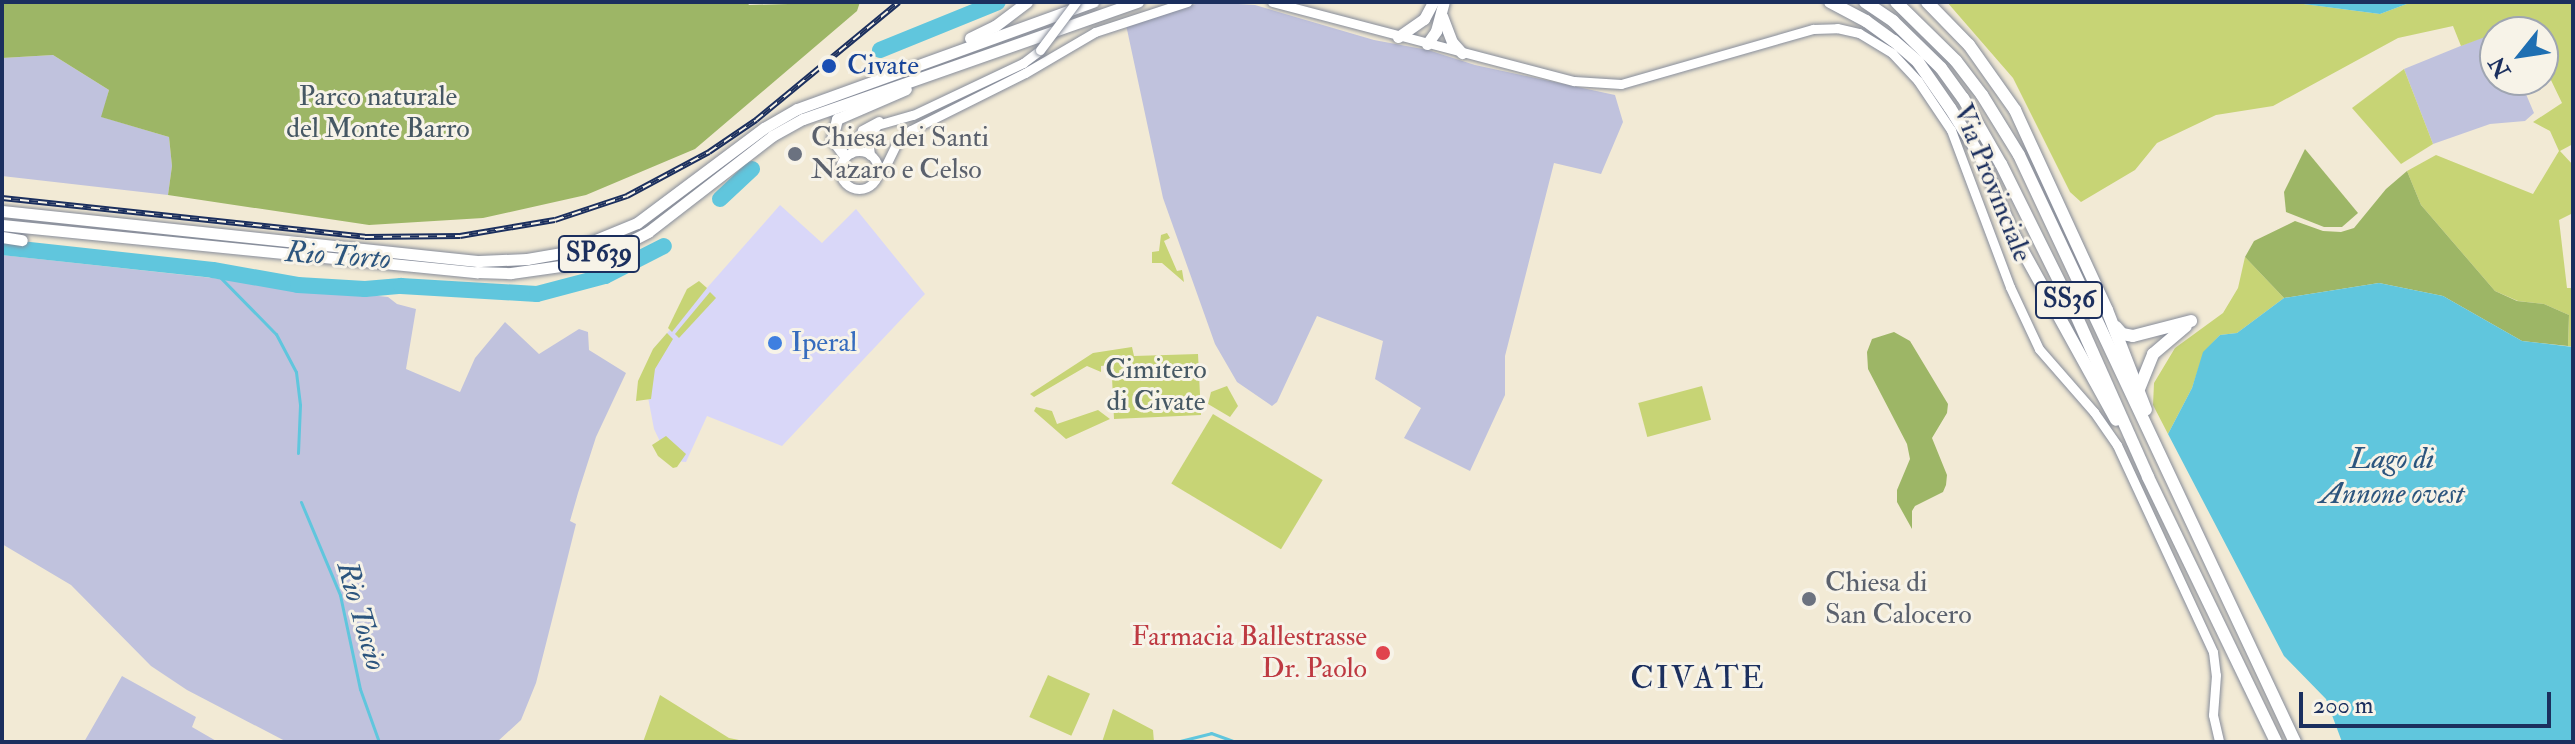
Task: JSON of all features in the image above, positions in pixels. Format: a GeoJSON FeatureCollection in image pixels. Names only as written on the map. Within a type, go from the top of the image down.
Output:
{"type":"FeatureCollection","features":[{"type":"Feature","properties":{"kind":"highway"},"geometry":{"type":"LineString","coordinates":[[1830,2],[1866,21],[1918,62],[1950,108],[1980,156],[2014,235],[2061,325],[2148,477]]}},
{"type":"Feature","properties":{"kind":"highway","name":"SS36"},"geometry":{"type":"LineString","coordinates":[[1865,2],[1893,21],[1941,68],[1980,126],[2076,315],[2148,477],[2276,742]]}},
{"type":"Feature","properties":{"kind":"highway","name":"SS36"},"geometry":{"type":"LineString","coordinates":[[1896,2],[1956,61],[2019,155],[2295,742]]}},
{"type":"Feature","properties":{"kind":"highway","name":"SS36"},"geometry":{"type":"LineString","coordinates":[[1927,2],[1969,45],[2007,97],[2107,310],[2139,389]]}},
{"type":"Feature","properties":{"kind":"highway","name":"SS36"},"geometry":{"type":"LineString","coordinates":[[2107,310],[2122,334],[2128,336],[2191,321],[2153,354],[2139,389]]}},
{"type":"Feature","properties":{"kind":"highway"},"geometry":{"type":"LineString","coordinates":[[2139,389],[2161,459]]}},
{"type":"Feature","properties":{"kind":"main road"},"geometry":{"type":"LineString","coordinates":[[954,50],[1027,2]]}},
{"type":"Feature","properties":{"kind":"main road","name":"SP639"},"geometry":{"type":"LineString","coordinates":[[2,211],[479,261],[540,257],[566,252],[637,223],[764,128],[797,109],[1093,2]]}},
{"type":"Feature","properties":{"kind":"main road","name":"SP639"},"geometry":{"type":"LineString","coordinates":[[2,225],[477,272],[511,273],[567,265],[648,232],[772,136],[803,119],[1138,2]]}},
{"type":"Feature","properties":{"kind":"main road"},"geometry":{"type":"LineString","coordinates":[[1398,37],[1424,19],[1433,2]]}},
{"type":"Feature","properties":{"kind":"main road"},"geometry":{"type":"LineString","coordinates":[[1427,44],[1443,8]]}},
{"type":"Feature","properties":{"kind":"main road"},"geometry":{"type":"LineString","coordinates":[[1443,8],[1452,42],[1462,53]]}},
{"type":"Feature","properties":{"kind":"main road"},"geometry":{"type":"LineString","coordinates":[[1424,19],[1427,44]]}},
{"type":"Feature","properties":{"kind":"main road"},"geometry":{"type":"LineString","coordinates":[[848,154],[832,136],[833,124],[840,116],[972,60]]}},
{"type":"Feature","properties":{"kind":"main road"},"geometry":{"type":"LineString","coordinates":[[2,237],[22,240]]}},
{"type":"Feature","properties":{"kind":"street"},"geometry":{"type":"LineString","coordinates":[[877,173],[867,143],[871,131],[1013,68],[1040,50],[1076,2]]}},
{"type":"Feature","properties":{"kind":"street"},"geometry":{"type":"LineString","coordinates":[[890,122],[877,121],[865,127],[848,154],[840,172],[851,187],[868,186],[911,130],[1034,68],[1074,42],[1125,20],[1187,2]]}},
{"type":"Feature","properties":{"kind":"street","name":"Via Provinciale"},"geometry":{"type":"LineString","coordinates":[[1272,2],[1574,81],[1621,84],[1800,31],[1827,27],[1846,29],[1873,39],[1904,65],[1932,99],[1951,130],[2010,287],[2039,349],[2112,436],[2216,661],[2213,715],[2219,742]]}},
{"type":"Feature","properties":{"kind":"street"},"geometry":{"type":"LineString","coordinates":[[848,154],[860,151],[872,157],[892,151]]}},
{"type":"Feature","properties":{"kind":"shaded area"},"geometry":{"type":"Polygon","coordinates":[[[1205,2],[1255,5],[1374,40],[1615,95],[1623,122],[1601,174],[1554,163],[1505,356],[1505,395],[1470,471],[1404,438],[1421,408],[1375,379],[1383,341],[1317,316],[1277,402],[1272,406],[1237,382],[1215,344],[1163,198],[1125,20],[1205,2]]]}},
{"type":"Feature","properties":{"kind":"shaded area"},"geometry":{"type":"Polygon","coordinates":[[[2479,39],[2479,96],[2527,96],[2534,113],[2525,121],[2490,124],[2433,144],[2404,69],[2479,39]]]}},
{"type":"Feature","properties":{"kind":"shaded area"},"geometry":{"type":"Polygon","coordinates":[[[53,55],[109,90],[102,117],[169,137],[172,166],[168,195],[2,176],[2,58],[53,55]]]}},
{"type":"Feature","properties":{"kind":"shaded area"},"geometry":{"type":"Polygon","coordinates":[[[780,205],[822,243],[856,209],[925,294],[782,446],[707,416],[686,462],[675,461],[665,452],[654,429],[647,392],[654,348],[780,205]]]}},
{"type":"Feature","properties":{"kind":"shaded area"},"geometry":{"type":"Polygon","coordinates":[[[2,255],[388,297],[397,304],[416,309],[406,369],[460,392],[475,358],[505,322],[539,354],[579,329],[588,332],[589,350],[626,373],[596,437],[578,493],[570,521],[576,524],[552,620],[536,683],[521,720],[497,742],[287,742],[187,690],[151,666],[71,585],[2,544],[2,255]]]}},
{"type":"Feature","properties":{"kind":"shaded area"},"geometry":{"type":"Polygon","coordinates":[[[122,676],[196,717],[192,727],[218,742],[84,742],[122,676]]]}},
{"type":"Feature","properties":{"kind":"green space","name":"Parco naturale del Monte Barro"},"geometry":{"type":"Polygon","coordinates":[[[2,2],[747,2],[749,5],[860,2],[857,11],[695,149],[586,195],[483,218],[369,225],[168,195],[172,166],[169,137],[101,117],[109,90],[53,55],[2,58],[2,2]]]}},
{"type":"Feature","properties":{"kind":"green space"},"geometry":{"type":"Polygon","coordinates":[[[1947,2],[2288,2],[2380,14],[2412,2],[2573,2],[2573,144],[2560,151],[2573,165],[2573,213],[2559,220],[2567,288],[2573,288],[2573,347],[2568,346],[2569,315],[2544,304],[2518,301],[2495,291],[2421,205],[2407,171],[2436,155],[2533,194],[2559,151],[2550,131],[2533,122],[2562,103],[2559,96],[2559,16],[2479,16],[2479,39],[2461,46],[2453,26],[2398,38],[2273,106],[2216,115],[2157,143],[2135,170],[2081,202],[2070,192],[2013,78],[1947,2]]]}},
{"type":"Feature","properties":{"kind":"green space"},"geometry":{"type":"Polygon","coordinates":[[[2404,69],[2433,144],[2401,164],[2352,108],[2404,69]]]}},
{"type":"Feature","properties":{"kind":"green space"},"geometry":{"type":"Polygon","coordinates":[[[2305,149],[2358,213],[2342,227],[2324,227],[2286,212],[2284,192],[2305,149]]]}},
{"type":"Feature","properties":{"kind":"green space"},"geometry":{"type":"Polygon","coordinates":[[[2407,171],[2421,205],[2495,291],[2517,301],[2544,304],[2569,315],[2568,346],[2522,341],[2443,296],[2379,283],[2284,298],[2245,257],[2254,241],[2295,221],[2323,231],[2341,232],[2354,228],[2386,189],[2407,171]]]}},
{"type":"Feature","properties":{"kind":"green space"},"geometry":{"type":"Polygon","coordinates":[[[1167,233],[1170,238],[1164,241],[1177,271],[1182,270],[1184,282],[1162,263],[1152,263],[1152,252],[1159,251],[1161,235],[1167,233]]]}},
{"type":"Feature","properties":{"kind":"green space"},"geometry":{"type":"Polygon","coordinates":[[[2245,257],[2284,298],[2237,333],[2220,335],[2204,352],[2192,388],[2168,434],[2153,405],[2154,383],[2175,348],[2223,313],[2238,288],[2245,257]]]}},
{"type":"Feature","properties":{"kind":"green space"},"geometry":{"type":"Polygon","coordinates":[[[699,281],[707,288],[672,332],[668,328],[687,289],[699,281]]]}},
{"type":"Feature","properties":{"kind":"green space"},"geometry":{"type":"Polygon","coordinates":[[[710,292],[716,298],[679,338],[675,334],[710,292]]]}},
{"type":"Feature","properties":{"kind":"green space"},"geometry":{"type":"Polygon","coordinates":[[[1894,332],[1910,341],[1948,404],[1947,413],[1932,438],[1947,475],[1946,485],[1943,492],[1915,506],[1912,529],[1897,502],[1897,490],[1910,459],[1907,444],[1868,369],[1867,352],[1872,339],[1894,332]]]}},
{"type":"Feature","properties":{"kind":"green space"},"geometry":{"type":"Polygon","coordinates":[[[667,333],[673,339],[655,369],[651,399],[636,401],[638,381],[653,349],[667,333]]]}},
{"type":"Feature","properties":{"kind":"green space","name":"Cimitero di Civate"},"geometry":{"type":"Polygon","coordinates":[[[1132,347],[1134,356],[1198,354],[1201,415],[1114,419],[1111,357],[1121,355],[1110,356],[1110,365],[1101,366],[1101,372],[1087,366],[1034,397],[1030,394],[1093,353],[1132,347]]]}},
{"type":"Feature","properties":{"kind":"green space"},"geometry":{"type":"Polygon","coordinates":[[[1227,386],[1238,406],[1230,417],[1208,404],[1211,392],[1227,386]]]}},
{"type":"Feature","properties":{"kind":"green space"},"geometry":{"type":"Polygon","coordinates":[[[1702,386],[1711,420],[1647,437],[1638,403],[1702,386]]]}},
{"type":"Feature","properties":{"kind":"green space"},"geometry":{"type":"Polygon","coordinates":[[[1036,407],[1052,411],[1057,424],[1098,410],[1110,419],[1066,439],[1034,411],[1036,407]]]}},
{"type":"Feature","properties":{"kind":"green space"},"geometry":{"type":"Polygon","coordinates":[[[1213,414],[1323,480],[1281,549],[1171,483],[1213,414]]]}},
{"type":"Feature","properties":{"kind":"green space"},"geometry":{"type":"Polygon","coordinates":[[[666,436],[686,454],[677,467],[673,468],[658,456],[652,445],[666,436]]]}},
{"type":"Feature","properties":{"kind":"green space"},"geometry":{"type":"Polygon","coordinates":[[[1048,675],[1090,694],[1071,736],[1029,717],[1048,675]]]}},
{"type":"Feature","properties":{"kind":"green space"},"geometry":{"type":"Polygon","coordinates":[[[660,695],[729,738],[749,742],[643,742],[660,695]]]}},
{"type":"Feature","properties":{"kind":"green space"},"geometry":{"type":"Polygon","coordinates":[[[1113,709],[1153,730],[1154,742],[1102,742],[1113,709]]]}},
{"type":"Feature","properties":{"kind":"water"},"geometry":{"type":"Polygon","coordinates":[[[2288,2],[2412,2],[2380,14],[2288,2]]]}},
{"type":"Feature","properties":{"kind":"water","name":"Lago di Annone ovest"},"geometry":{"type":"Polygon","coordinates":[[[2379,283],[2443,296],[2522,341],[2573,347],[2573,742],[2342,742],[2326,699],[2284,656],[2168,434],[2192,388],[2203,352],[2220,335],[2237,333],[2284,298],[2379,283]]]}},
{"type":"Feature","properties":{"kind":"waterway","name":"Rio Torto"},"geometry":{"type":"LineString","coordinates":[[880,50],[998,2]]}},
{"type":"Feature","properties":{"kind":"waterway","name":"Rio Torto"},"geometry":{"type":"LineString","coordinates":[[720,199],[752,169]]}},
{"type":"Feature","properties":{"kind":"waterway","name":"Rio Torto"},"geometry":{"type":"LineString","coordinates":[[2,247],[213,270],[298,285],[365,289],[401,286],[537,294],[605,276],[664,246]]}},
{"type":"Feature","properties":{"kind":"waterway","name":"Rio Toscio"},"geometry":{"type":"LineString","coordinates":[[213,270],[276,334],[296,372],[300,405],[298,453]]}},
{"type":"Feature","properties":{"kind":"waterway","name":"Rio Toscio"},"geometry":{"type":"LineString","coordinates":[[301,502],[340,595],[360,689],[379,742]]}},
{"type":"Feature","properties":{"kind":"waterway","name":"Rio Toscio"},"geometry":{"type":"LineString","coordinates":[[1176,742],[1211,733],[1236,742]]}},
{"type":"Feature","properties":{"kind":"railway"},"geometry":{"type":"LineString","coordinates":[[2,198],[365,237],[460,236],[555,220],[627,196],[709,152],[756,120],[899,2]]}},
{"type":"Feature","properties":{"kind":"place","name":"Civate"},"geometry":{"type":"Point","coordinates":[829,66]}},
{"type":"Feature","properties":{"kind":"place","name":"Chiesa dei Santi Nazaro e Celso"},"geometry":{"type":"Point","coordinates":[795,154]}},
{"type":"Feature","properties":{"kind":"place","name":"Iperal"},"geometry":{"type":"Point","coordinates":[775,343]}},
{"type":"Feature","properties":{"kind":"place","name":"Chiesa di San Calocero"},"geometry":{"type":"Point","coordinates":[1809,599]}},
{"type":"Feature","properties":{"kind":"place","name":"Farmacia Ballestrasse Dr. Paolo"},"geometry":{"type":"Point","coordinates":[1383,653]}},
{"type":"Feature","properties":{"kind":"district","name":"CIVATE"},"geometry":{"type":"Point","coordinates":[1698,678]}}]}
